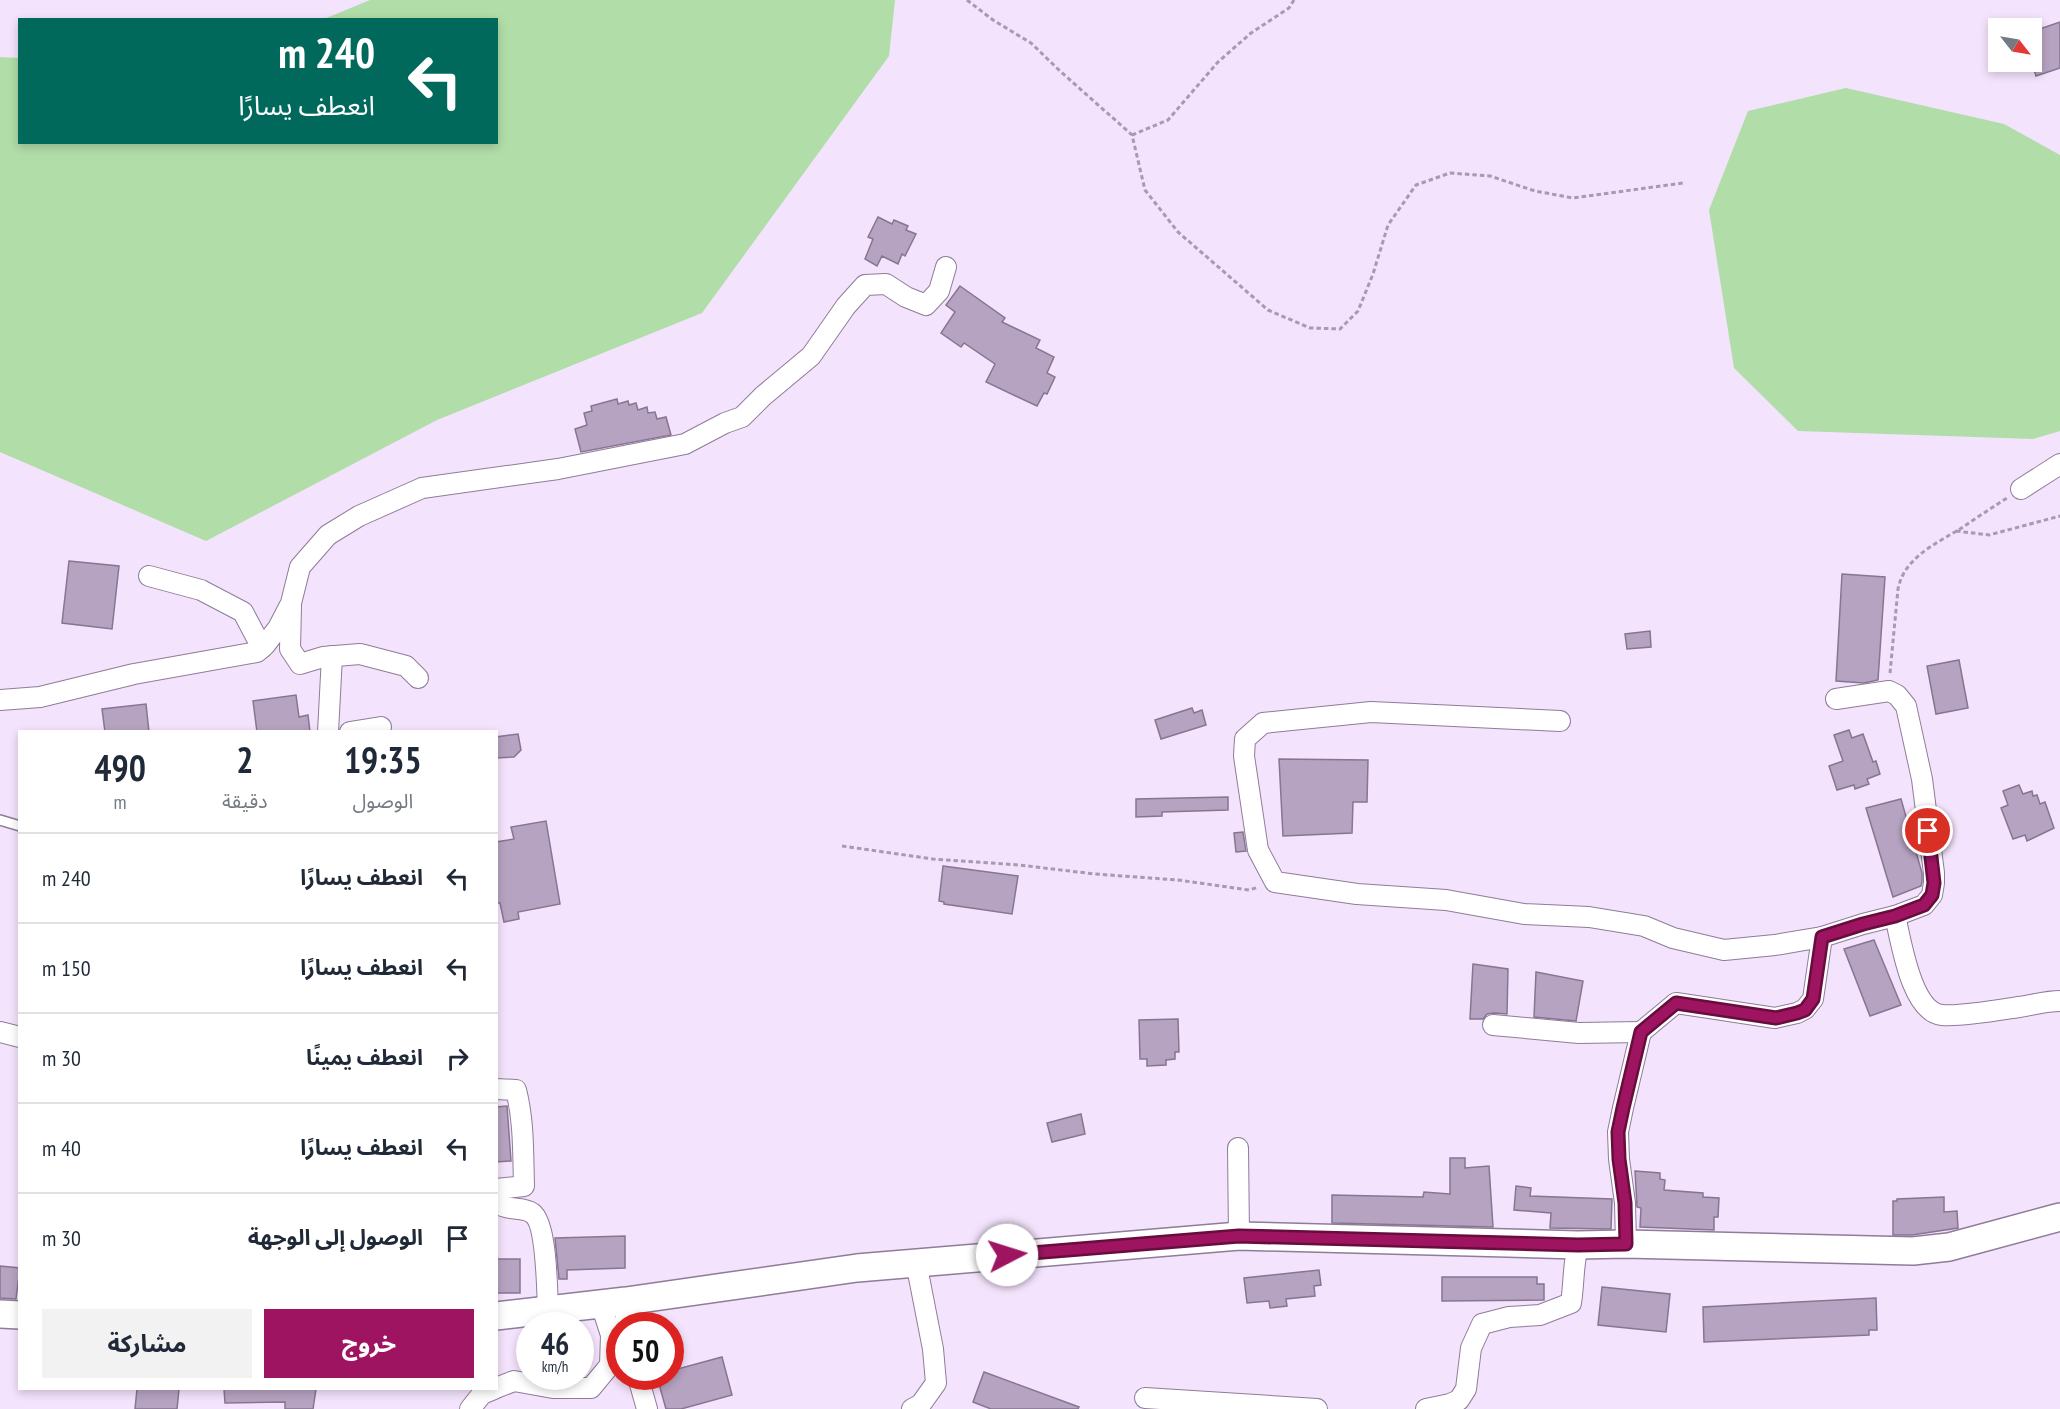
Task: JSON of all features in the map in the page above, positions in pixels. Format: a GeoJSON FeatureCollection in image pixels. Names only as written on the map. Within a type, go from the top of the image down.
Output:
{"type":"FeatureCollection","features":[{"type":"Feature","properties":{"kind":"main road"},"geometry":{"type":"LineString","coordinates":[[498,1316],[548,1310],[618,1310],[857,1268],[1239,1236],[1913,1251],[1950,1247],[2060,1217]]}},
{"type":"Feature","properties":{"kind":"main road"},"geometry":{"type":"LineString","coordinates":[[0,1314],[18,1315]]}},
{"type":"Feature","properties":{"kind":"street"},"geometry":{"type":"LineString","coordinates":[[418,678],[406,666],[360,654],[323,657],[300,664],[290,650],[291,603],[300,567],[328,535],[359,516],[422,488],[558,469],[685,444],[725,423],[742,417],[763,396],[811,356],[846,306],[865,285],[886,284],[906,297],[926,305],[939,291],[946,267]]}},
{"type":"Feature","properties":{"kind":"street"},"geometry":{"type":"LineString","coordinates":[[2021,489],[2060,464]]}},
{"type":"Feature","properties":{"kind":"street"},"geometry":{"type":"LineString","coordinates":[[149,576],[201,591],[243,612],[262,648]]}},
{"type":"Feature","properties":{"kind":"street"},"geometry":{"type":"LineString","coordinates":[[0,700],[40,697],[134,674],[257,652],[278,628],[291,603]]}},
{"type":"Feature","properties":{"kind":"street"},"geometry":{"type":"LineString","coordinates":[[328,730],[332,656]]}},
{"type":"Feature","properties":{"kind":"street"},"geometry":{"type":"LineString","coordinates":[[1560,721],[1371,712],[1263,723],[1245,739],[1245,756],[1258,850],[1275,882],[1358,894],[1446,900],[1524,914],[1589,917],[1644,926],[1673,938],[1724,950],[1822,937],[1895,916],[1924,905],[1932,895],[1934,873],[1919,762],[1906,706],[1897,695],[1889,692],[1836,699]]}},
{"type":"Feature","properties":{"kind":"street"},"geometry":{"type":"LineString","coordinates":[[362,730],[381,727]]}},
{"type":"Feature","properties":{"kind":"street"},"geometry":{"type":"LineString","coordinates":[[1895,916],[1910,977],[1930,1011],[1949,1015],[2060,1001]]}},
{"type":"Feature","properties":{"kind":"street"},"geometry":{"type":"LineString","coordinates":[[1626,1244],[1625,1203],[1618,1132],[1641,1032],[1676,1003],[1776,1018],[1805,1010],[1813,999],[1822,937]]}},
{"type":"Feature","properties":{"kind":"street"},"geometry":{"type":"LineString","coordinates":[[1493,1025],[1579,1033],[1641,1032]]}},
{"type":"Feature","properties":{"kind":"street"},"geometry":{"type":"LineString","coordinates":[[0,1032],[18,1036]]}},
{"type":"Feature","properties":{"kind":"street"},"geometry":{"type":"LineString","coordinates":[[498,1089],[516,1090],[523,1135],[524,1186],[498,1189]]}},
{"type":"Feature","properties":{"kind":"street"},"geometry":{"type":"LineString","coordinates":[[1238,1148],[1239,1236]]}},
{"type":"Feature","properties":{"kind":"street"},"geometry":{"type":"LineString","coordinates":[[498,1204],[503,1208],[531,1211],[539,1221],[546,1263],[548,1310]]}},
{"type":"Feature","properties":{"kind":"street"},"geometry":{"type":"LineString","coordinates":[[1426,1409],[1459,1400],[1466,1389],[1472,1348],[1482,1324],[1509,1317],[1540,1315],[1571,1304],[1574,1284],[1573,1266],[1578,1245]]}},
{"type":"Feature","properties":{"kind":"street"},"geometry":{"type":"LineString","coordinates":[[912,1409],[921,1404],[936,1383],[933,1349],[916,1262]]}},
{"type":"Feature","properties":{"kind":"street"},"geometry":{"type":"LineString","coordinates":[[498,1387],[514,1381],[554,1388],[591,1388],[610,1365],[610,1335],[618,1310]]}},
{"type":"Feature","properties":{"kind":"street"},"geometry":{"type":"LineString","coordinates":[[470,1409],[482,1394],[491,1390]]}},
{"type":"Feature","properties":{"kind":"street"},"geometry":{"type":"LineString","coordinates":[[642,1390],[647,1409]]}},
{"type":"Feature","properties":{"kind":"street"},"geometry":{"type":"LineString","coordinates":[[1145,1398],[1317,1409]]}},
{"type":"Feature","properties":{"kind":"lane"},"geometry":{"type":"LineString","coordinates":[[0,820],[18,825]]}},
{"type":"Feature","properties":{"kind":"path"},"geometry":{"type":"LineString","coordinates":[[966,0],[1031,43],[1132,135],[1145,190],[1179,232],[1268,310],[1310,328],[1340,329],[1358,311],[1373,274],[1388,225],[1416,185],[1450,173],[1490,176],[1535,191],[1573,198],[1683,183]]}},
{"type":"Feature","properties":{"kind":"path"},"geometry":{"type":"LineString","coordinates":[[1132,135],[1168,120],[1218,62],[1251,33],[1289,8],[1294,0]]}},
{"type":"Feature","properties":{"kind":"path"},"geometry":{"type":"LineString","coordinates":[[1889,692],[1900,579],[1913,561],[1939,540],[2021,489]]}},
{"type":"Feature","properties":{"kind":"path"},"geometry":{"type":"LineString","coordinates":[[1956,531],[1989,535],[2060,516]]}},
{"type":"Feature","properties":{"kind":"path"},"geometry":{"type":"LineString","coordinates":[[842,846],[933,859],[1178,880],[1249,891],[1275,882]]}},
{"type":"Feature","properties":{"kind":"green space"},"geometry":{"type":"Polygon","coordinates":[[[370,0],[895,0],[889,56],[702,313],[437,420],[206,541],[0,452],[0,57],[18,58],[18,144],[498,144],[498,18],[326,18],[370,0]]]}},
{"type":"Feature","properties":{"kind":"green space"},"geometry":{"type":"Polygon","coordinates":[[[1846,88],[2004,124],[2060,155],[2060,431],[2033,439],[1798,431],[1734,368],[1709,210],[1748,111],[1846,88]]]}},
{"type":"Feature","properties":{"kind":"building"},"geometry":{"type":"Polygon","coordinates":[[[2060,22],[2060,68],[2036,76],[2035,72],[2042,72],[2042,28],[2060,22]]]}},
{"type":"Feature","properties":{"kind":"building"},"geometry":{"type":"Polygon","coordinates":[[[878,217],[892,224],[894,220],[908,226],[906,230],[916,234],[905,256],[902,254],[898,264],[882,256],[877,266],[865,259],[873,239],[868,237],[878,217]]]}},
{"type":"Feature","properties":{"kind":"building"},"geometry":{"type":"Polygon","coordinates":[[[960,286],[1005,318],[1002,322],[1040,340],[1036,348],[1054,357],[1047,373],[1055,377],[1047,394],[1044,393],[1037,406],[986,382],[995,364],[964,343],[961,347],[941,333],[955,312],[946,305],[960,286]]]}},
{"type":"Feature","properties":{"kind":"building"},"geometry":{"type":"Polygon","coordinates":[[[617,399],[618,404],[628,401],[629,405],[636,403],[638,410],[647,407],[648,413],[655,412],[657,419],[666,417],[671,435],[581,452],[575,429],[587,425],[584,413],[592,411],[591,406],[617,399]]]}},
{"type":"Feature","properties":{"kind":"building"},"geometry":{"type":"Polygon","coordinates":[[[69,561],[119,566],[112,629],[62,623],[69,561]]]}},
{"type":"Feature","properties":{"kind":"building"},"geometry":{"type":"Polygon","coordinates":[[[1842,574],[1885,577],[1878,680],[1864,683],[1836,681],[1842,574]]]}},
{"type":"Feature","properties":{"kind":"building"},"geometry":{"type":"Polygon","coordinates":[[[1650,631],[1651,647],[1627,649],[1625,634],[1650,631]]]}},
{"type":"Feature","properties":{"kind":"building"},"geometry":{"type":"Polygon","coordinates":[[[1959,660],[1968,708],[1936,714],[1927,666],[1959,660]]]}},
{"type":"Feature","properties":{"kind":"building"},"geometry":{"type":"Polygon","coordinates":[[[296,695],[299,717],[308,715],[310,730],[257,730],[253,701],[296,695]]]}},
{"type":"Feature","properties":{"kind":"building"},"geometry":{"type":"Polygon","coordinates":[[[146,704],[149,730],[105,730],[102,709],[146,704]]]}},
{"type":"Feature","properties":{"kind":"building"},"geometry":{"type":"Polygon","coordinates":[[[1192,708],[1194,713],[1202,710],[1206,725],[1161,739],[1155,720],[1192,708]]]}},
{"type":"Feature","properties":{"kind":"building"},"geometry":{"type":"Polygon","coordinates":[[[1849,730],[1852,738],[1863,734],[1880,774],[1867,779],[1869,784],[1855,789],[1854,785],[1837,790],[1829,766],[1843,761],[1834,735],[1849,730]]]}},
{"type":"Feature","properties":{"kind":"building"},"geometry":{"type":"Polygon","coordinates":[[[518,734],[521,750],[514,757],[498,758],[498,737],[518,734]]]}},
{"type":"Feature","properties":{"kind":"building"},"geometry":{"type":"Polygon","coordinates":[[[1279,759],[1368,760],[1367,802],[1353,802],[1352,833],[1283,836],[1279,759]]]}},
{"type":"Feature","properties":{"kind":"building"},"geometry":{"type":"Polygon","coordinates":[[[2019,785],[2023,794],[2032,791],[2033,796],[2037,795],[2040,804],[2045,802],[2054,828],[2027,841],[2025,835],[2013,839],[2001,808],[2008,805],[2003,791],[2019,785]]]}},
{"type":"Feature","properties":{"kind":"building"},"geometry":{"type":"Polygon","coordinates":[[[1228,797],[1228,810],[1162,812],[1162,816],[1136,817],[1136,799],[1228,797]]]}},
{"type":"Feature","properties":{"kind":"building"},"geometry":{"type":"Polygon","coordinates":[[[1901,799],[1922,873],[1922,882],[1921,886],[1893,897],[1866,808],[1901,799]]]}},
{"type":"Feature","properties":{"kind":"building"},"geometry":{"type":"Polygon","coordinates":[[[546,821],[560,904],[518,912],[519,919],[504,922],[500,903],[498,903],[498,842],[514,839],[511,827],[546,821]]]}},
{"type":"Feature","properties":{"kind":"building"},"geometry":{"type":"Polygon","coordinates":[[[1243,832],[1246,851],[1236,852],[1234,833],[1243,832]]]}},
{"type":"Feature","properties":{"kind":"building"},"geometry":{"type":"Polygon","coordinates":[[[943,866],[1018,876],[1012,914],[944,904],[939,901],[943,866]]]}},
{"type":"Feature","properties":{"kind":"building"},"geometry":{"type":"Polygon","coordinates":[[[1874,940],[1901,1005],[1870,1016],[1844,949],[1874,940]]]}},
{"type":"Feature","properties":{"kind":"building"},"geometry":{"type":"Polygon","coordinates":[[[1473,964],[1508,969],[1507,1014],[1494,1013],[1487,1014],[1483,1019],[1470,1019],[1473,964]]]}},
{"type":"Feature","properties":{"kind":"building"},"geometry":{"type":"Polygon","coordinates":[[[1536,972],[1583,981],[1576,1021],[1534,1017],[1536,972]]]}},
{"type":"Feature","properties":{"kind":"building"},"geometry":{"type":"Polygon","coordinates":[[[1178,1019],[1179,1052],[1175,1052],[1175,1059],[1166,1060],[1166,1065],[1147,1066],[1147,1059],[1140,1059],[1139,1020],[1178,1019]]]}},
{"type":"Feature","properties":{"kind":"building"},"geometry":{"type":"Polygon","coordinates":[[[507,1106],[511,1161],[498,1162],[498,1107],[507,1106]]]}},
{"type":"Feature","properties":{"kind":"building"},"geometry":{"type":"Polygon","coordinates":[[[1081,1114],[1085,1134],[1052,1142],[1047,1123],[1081,1114]]]}},
{"type":"Feature","properties":{"kind":"building"},"geometry":{"type":"Polygon","coordinates":[[[1450,1158],[1465,1158],[1465,1168],[1489,1166],[1493,1227],[1332,1223],[1332,1195],[1423,1197],[1424,1192],[1450,1194],[1450,1158]]]}},
{"type":"Feature","properties":{"kind":"building"},"geometry":{"type":"Polygon","coordinates":[[[1635,1171],[1660,1173],[1660,1179],[1665,1180],[1664,1190],[1703,1193],[1703,1197],[1719,1198],[1718,1217],[1714,1217],[1714,1230],[1640,1227],[1641,1208],[1637,1207],[1635,1171]]]}},
{"type":"Feature","properties":{"kind":"building"},"geometry":{"type":"Polygon","coordinates":[[[1516,1186],[1531,1188],[1530,1196],[1612,1199],[1611,1229],[1550,1228],[1551,1213],[1514,1210],[1516,1186]]]}},
{"type":"Feature","properties":{"kind":"building"},"geometry":{"type":"Polygon","coordinates":[[[1944,1197],[1944,1212],[1957,1211],[1958,1228],[1912,1235],[1893,1235],[1893,1201],[1944,1197]]]}},
{"type":"Feature","properties":{"kind":"building"},"geometry":{"type":"Polygon","coordinates":[[[625,1236],[625,1268],[567,1270],[567,1279],[559,1279],[555,1238],[625,1236]]]}},
{"type":"Feature","properties":{"kind":"building"},"geometry":{"type":"Polygon","coordinates":[[[498,1259],[520,1259],[520,1293],[498,1293],[498,1259]]]}},
{"type":"Feature","properties":{"kind":"building"},"geometry":{"type":"Polygon","coordinates":[[[0,1266],[18,1268],[16,1299],[0,1298],[0,1266]]]}},
{"type":"Feature","properties":{"kind":"building"},"geometry":{"type":"Polygon","coordinates":[[[1319,1270],[1321,1285],[1314,1286],[1315,1296],[1286,1299],[1287,1306],[1270,1308],[1269,1301],[1247,1303],[1244,1278],[1319,1270]]]}},
{"type":"Feature","properties":{"kind":"building"},"geometry":{"type":"Polygon","coordinates":[[[1442,1277],[1537,1277],[1537,1284],[1544,1284],[1544,1300],[1442,1301],[1442,1277]]]}},
{"type":"Feature","properties":{"kind":"building"},"geometry":{"type":"Polygon","coordinates":[[[1602,1287],[1670,1294],[1666,1332],[1598,1325],[1602,1287]]]}},
{"type":"Feature","properties":{"kind":"building"},"geometry":{"type":"Polygon","coordinates":[[[1876,1298],[1877,1330],[1869,1330],[1869,1335],[1704,1342],[1703,1307],[1876,1298]]]}},
{"type":"Feature","properties":{"kind":"building"},"geometry":{"type":"Polygon","coordinates":[[[722,1357],[732,1395],[681,1409],[666,1409],[661,1390],[684,1390],[684,1367],[722,1357]]]}},
{"type":"Feature","properties":{"kind":"building"},"geometry":{"type":"Polygon","coordinates":[[[984,1372],[1079,1407],[1078,1409],[991,1409],[973,1402],[984,1372]]]}},
{"type":"Feature","properties":{"kind":"building"},"geometry":{"type":"Polygon","coordinates":[[[137,1390],[179,1390],[177,1409],[135,1409],[137,1390]]]}},
{"type":"Feature","properties":{"kind":"building"},"geometry":{"type":"Polygon","coordinates":[[[224,1390],[316,1390],[313,1409],[285,1409],[285,1402],[225,1403],[224,1390]]]}},
{"type":"Feature","properties":{"kind":"route"},"geometry":{"type":"LineString","coordinates":[[1007,1255],[1239,1236],[1578,1245],[1626,1244],[1625,1203],[1618,1132],[1641,1032],[1676,1003],[1776,1018],[1805,1010],[1813,999],[1822,937],[1895,916],[1924,905],[1932,895],[1934,873],[1928,831]]}}]}
